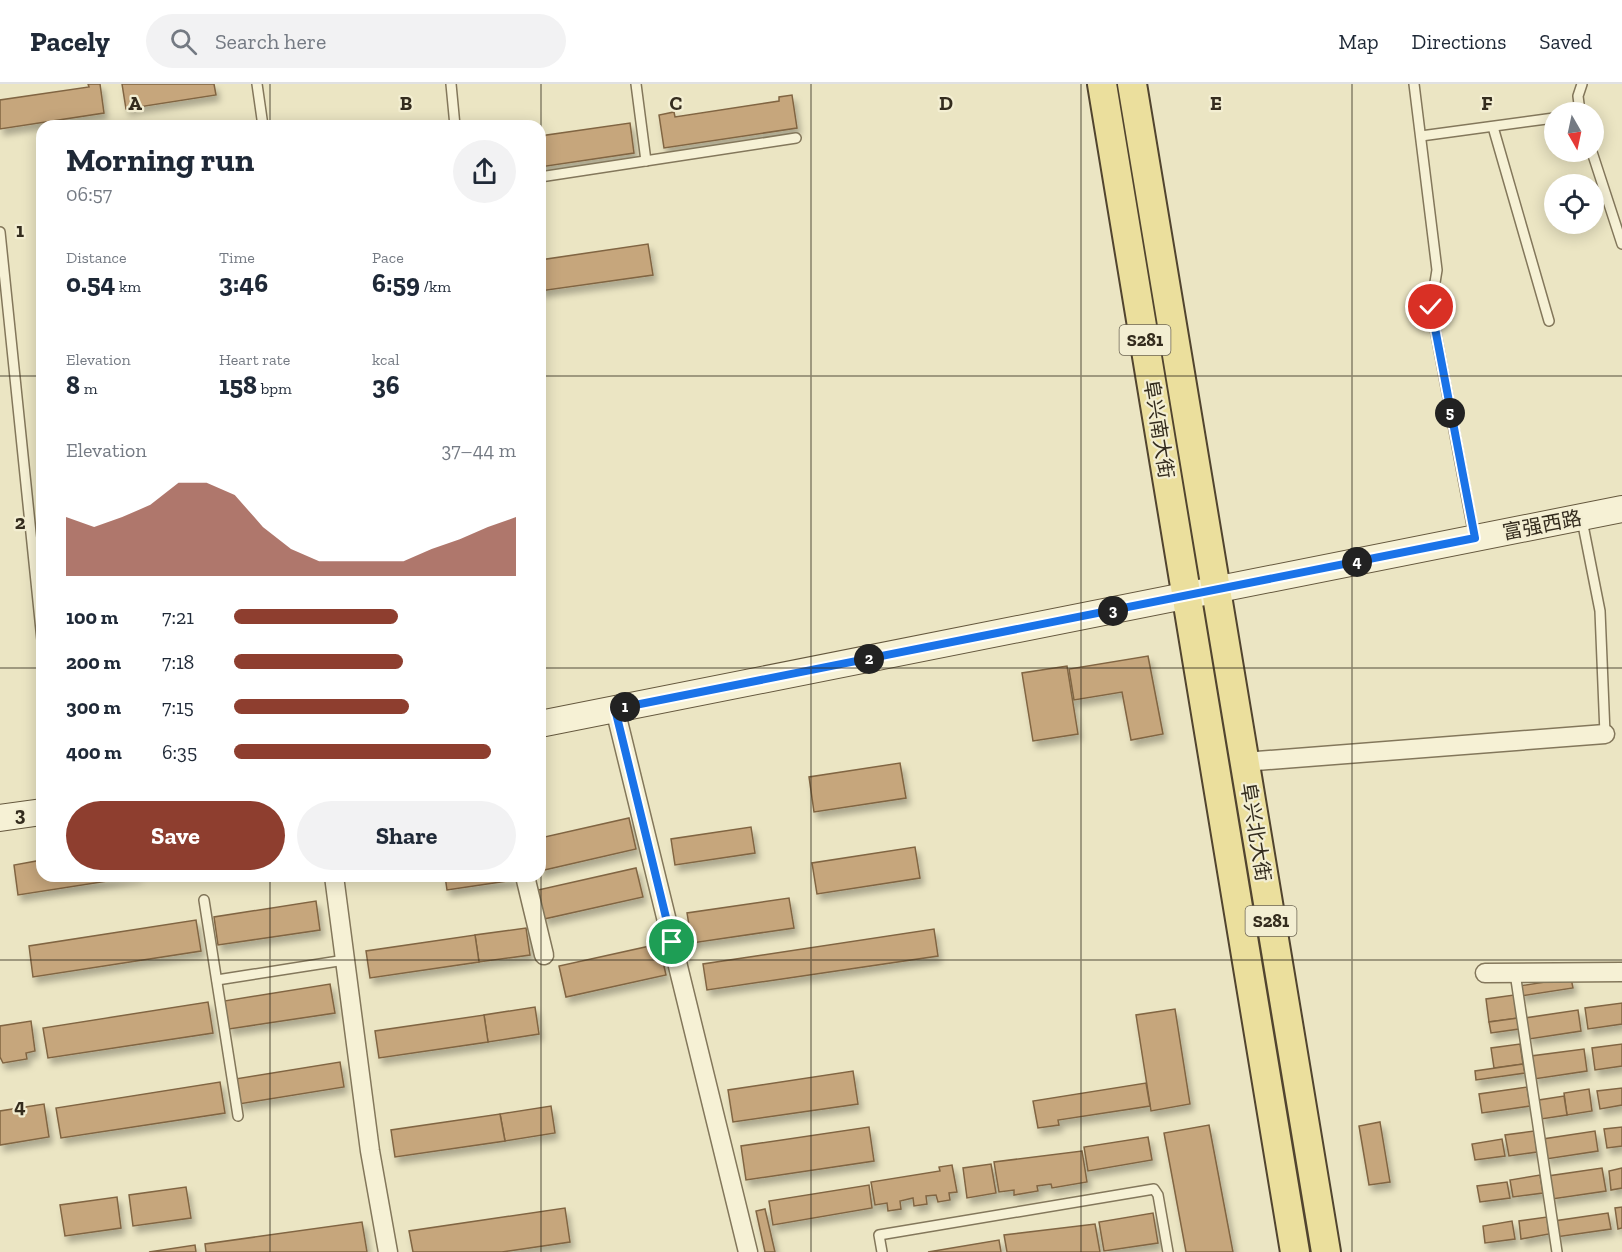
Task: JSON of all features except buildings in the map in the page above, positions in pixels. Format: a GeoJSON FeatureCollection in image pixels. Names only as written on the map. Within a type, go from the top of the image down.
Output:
{"type":"FeatureCollection","features":[{"type":"Feature","properties":{"kind":"main road","name":"阜兴南大街"},"geometry":{"type":"LineString","coordinates":[[1102,84],[1186,596]]}},
{"type":"Feature","properties":{"kind":"main road","name":"阜兴南大街"},"geometry":{"type":"LineString","coordinates":[[1131,84],[1216,590]]}},
{"type":"Feature","properties":{"kind":"main road","name":"阜兴北大街"},"geometry":{"type":"LineString","coordinates":[[1216,590],[1326,1252]]}},
{"type":"Feature","properties":{"kind":"main road","name":"阜兴北大街"},"geometry":{"type":"LineString","coordinates":[[1186,596],[1295,1252]]}},
{"type":"Feature","properties":{"kind":"street","name":"富强西路"},"geometry":{"type":"LineString","coordinates":[[546,723],[1622,509]]}},
{"type":"Feature","properties":{"kind":"street"},"geometry":{"type":"LineString","coordinates":[[615,709],[748,1252]]}},
{"type":"Feature","properties":{"kind":"street"},"geometry":{"type":"LineString","coordinates":[[1244,762],[1605,734]]}},
{"type":"Feature","properties":{"kind":"street"},"geometry":{"type":"LineString","coordinates":[[0,818],[36,813]]}},
{"type":"Feature","properties":{"kind":"street"},"geometry":{"type":"LineString","coordinates":[[335,882],[370,1151],[388,1252]]}},
{"type":"Feature","properties":{"kind":"street"},"geometry":{"type":"LineString","coordinates":[[526,882],[544,955]]}},
{"type":"Feature","properties":{"kind":"street"},"geometry":{"type":"LineString","coordinates":[[1485,973],[1622,972]]}},
{"type":"Feature","properties":{"kind":"lane"},"geometry":{"type":"LineString","coordinates":[[256,84],[262,120]]}},
{"type":"Feature","properties":{"kind":"lane"},"geometry":{"type":"LineString","coordinates":[[452,84],[455,120]]}},
{"type":"Feature","properties":{"kind":"lane"},"geometry":{"type":"LineString","coordinates":[[636,84],[646,160]]}},
{"type":"Feature","properties":{"kind":"lane"},"geometry":{"type":"LineString","coordinates":[[1414,84],[1437,270],[1431,307],[1475,538]]}},
{"type":"Feature","properties":{"kind":"lane"},"geometry":{"type":"LineString","coordinates":[[1579,102],[1578,96],[1582,84]]}},
{"type":"Feature","properties":{"kind":"lane"},"geometry":{"type":"LineString","coordinates":[[1421,136],[1544,119]]}},
{"type":"Feature","properties":{"kind":"lane"},"geometry":{"type":"LineString","coordinates":[[1492,127],[1550,321]]}},
{"type":"Feature","properties":{"kind":"lane"},"geometry":{"type":"LineString","coordinates":[[546,176],[796,138]]}},
{"type":"Feature","properties":{"kind":"lane"},"geometry":{"type":"LineString","coordinates":[[1595,162],[1622,244]]}},
{"type":"Feature","properties":{"kind":"lane"},"geometry":{"type":"LineString","coordinates":[[0,232],[36,582]]}},
{"type":"Feature","properties":{"kind":"lane"},"geometry":{"type":"LineString","coordinates":[[1581,517],[1599,611],[1605,734]]}},
{"type":"Feature","properties":{"kind":"lane"},"geometry":{"type":"LineString","coordinates":[[204,900],[238,1116]]}},
{"type":"Feature","properties":{"kind":"lane"},"geometry":{"type":"LineString","coordinates":[[217,980],[345,960]]}},
{"type":"Feature","properties":{"kind":"lane"},"geometry":{"type":"LineString","coordinates":[[1515,973],[1557,1252]]}},
{"type":"Feature","properties":{"kind":"lane"},"geometry":{"type":"LineString","coordinates":[[882,1252],[879,1235],[1154,1189],[1158,1195],[1168,1252]]}},
{"type":"Feature","properties":{"kind":"route"},"geometry":{"type":"LineString","coordinates":[[672,942],[615,709],[1475,538],[1431,307]]}}]}
